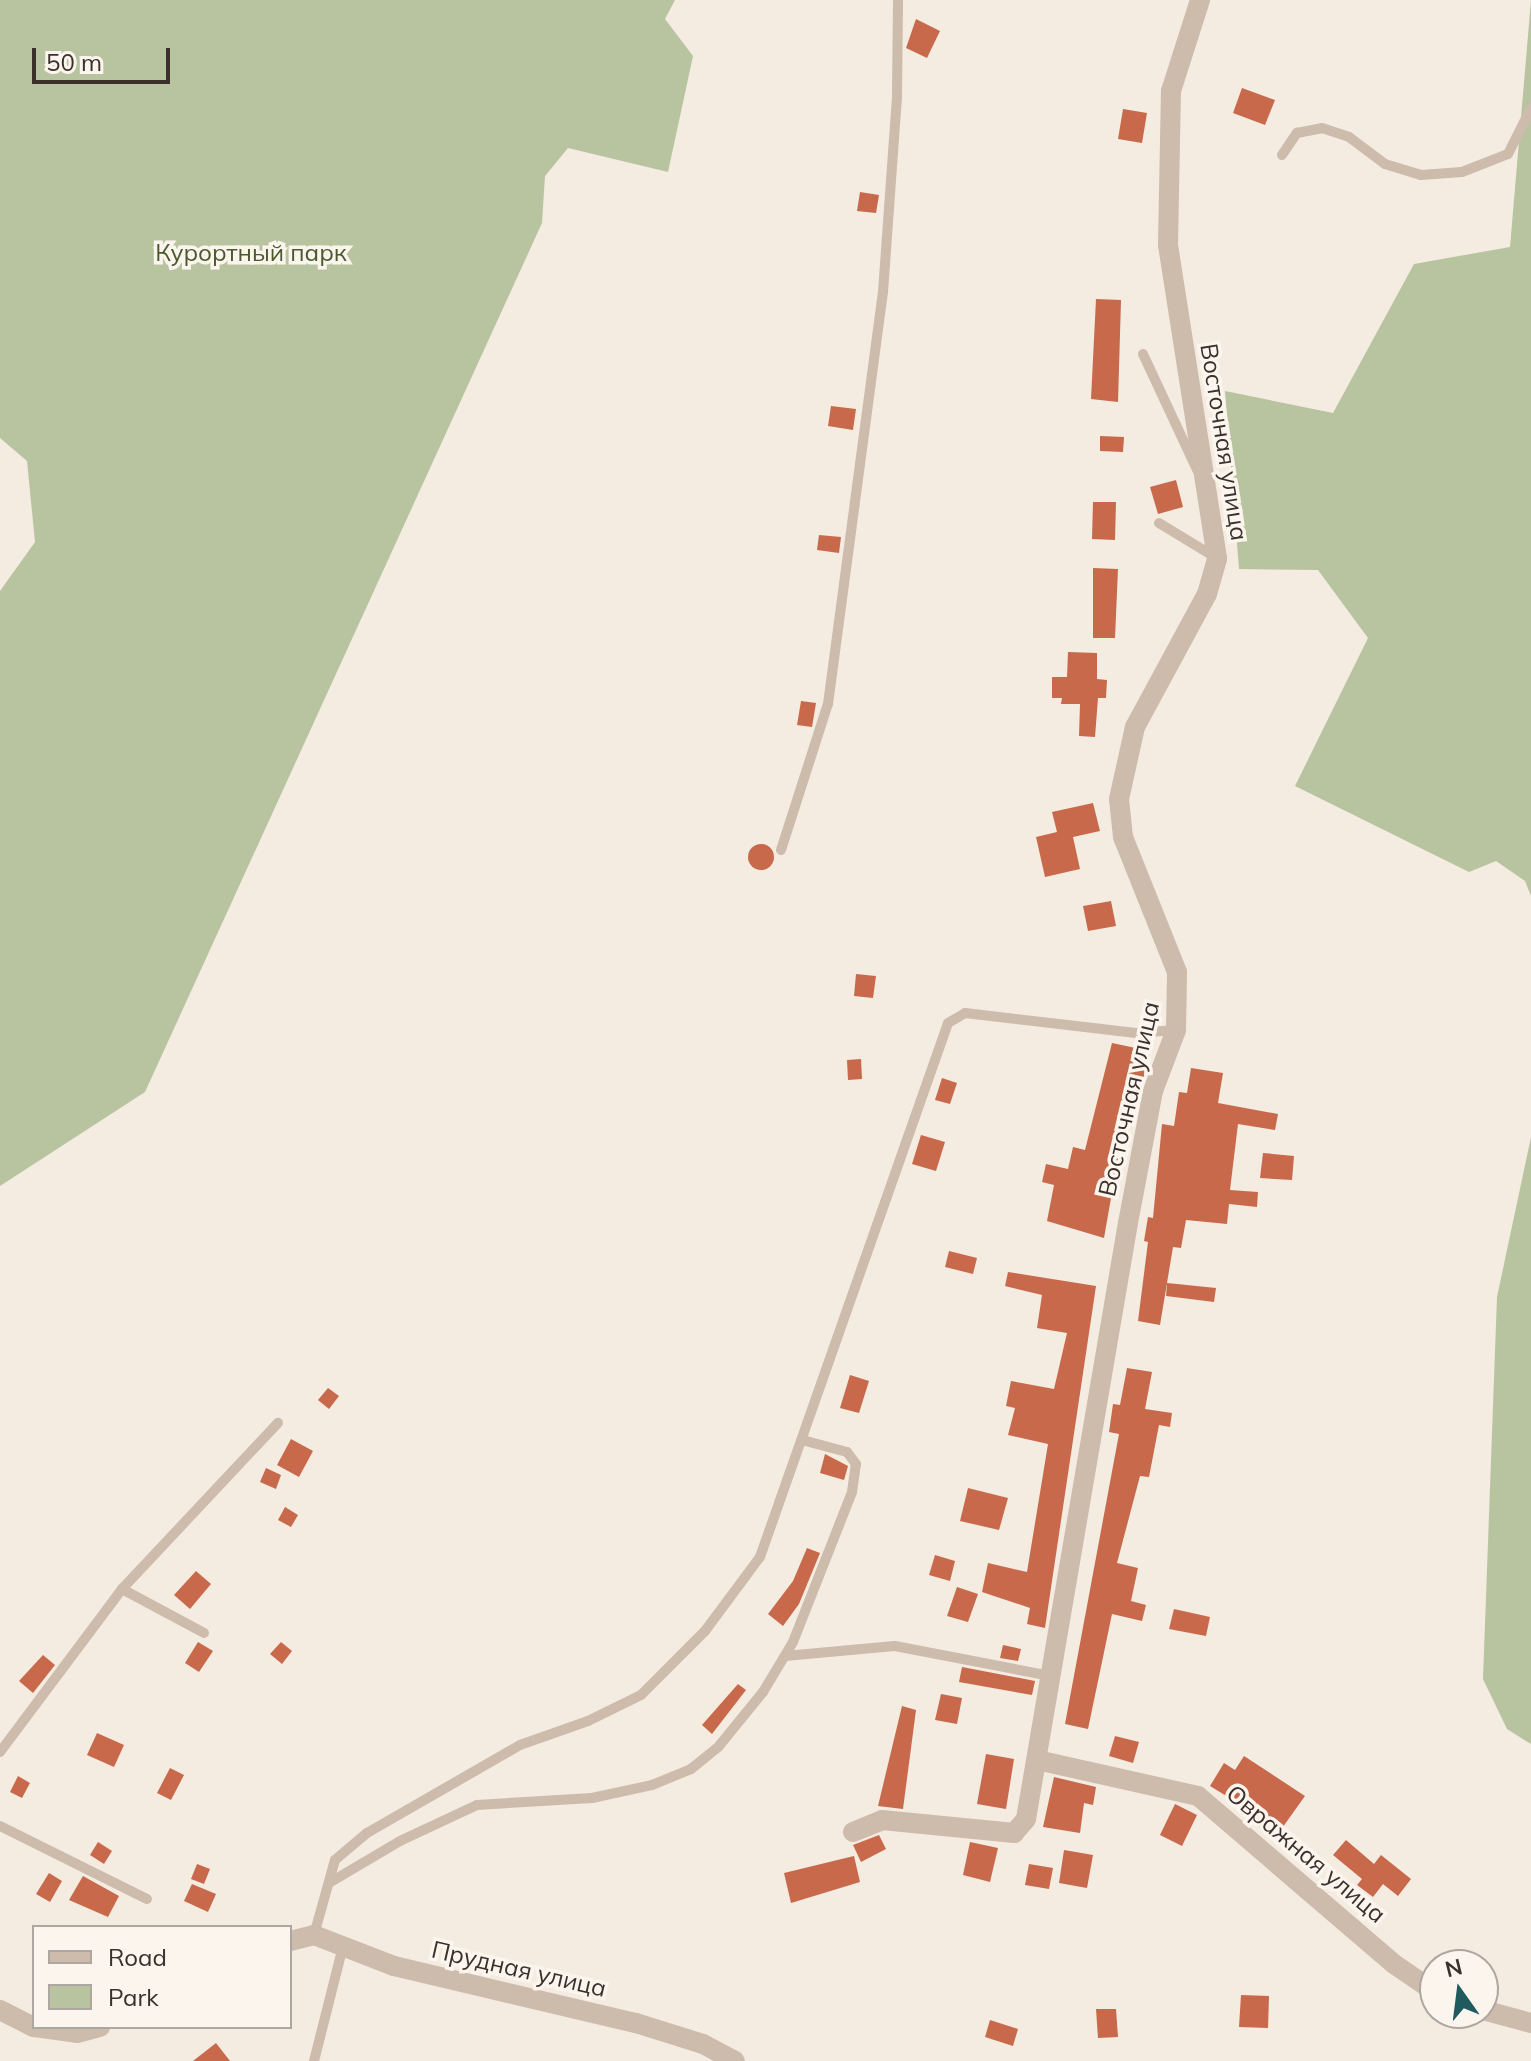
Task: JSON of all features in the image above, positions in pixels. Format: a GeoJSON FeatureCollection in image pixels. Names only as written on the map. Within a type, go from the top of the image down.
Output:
{"type":"FeatureCollection","features":[{"type":"Feature","properties":{"kind":"street","name":"Восточная улица"},"geometry":{"type":"LineString","coordinates":[[853,1832],[882,1820],[1014,1833],[1026,1819],[1153,1091],[1176,1030],[1177,972],[1123,837],[1119,799],[1135,727],[1207,594],[1217,558],[1168,245],[1171,91],[1200,0]]}},
{"type":"Feature","properties":{"kind":"street","name":"Овражная улица"},"geometry":{"type":"LineString","coordinates":[[1037,1760],[1198,1796],[1394,1964],[1419,1981]]}},
{"type":"Feature","properties":{"kind":"street"},"geometry":{"type":"LineString","coordinates":[[292,1940],[314,1935]]}},
{"type":"Feature","properties":{"kind":"street","name":"Прудная улица"},"geometry":{"type":"LineString","coordinates":[[314,1935],[344,1944],[394,1966],[636,2023],[703,2044],[735,2061]]}},
{"type":"Feature","properties":{"kind":"street"},"geometry":{"type":"LineString","coordinates":[[0,2010],[32,2026]]}},
{"type":"Feature","properties":{"kind":"street"},"geometry":{"type":"LineString","coordinates":[[1499,2014],[1531,2023]]}},
{"type":"Feature","properties":{"kind":"street"},"geometry":{"type":"LineString","coordinates":[[48,2029],[77,2033],[92,2029]]}},
{"type":"Feature","properties":{"kind":"lane"},"geometry":{"type":"LineString","coordinates":[[781,850],[828,704],[883,292],[897,96],[898,0]]}},
{"type":"Feature","properties":{"kind":"lane"},"geometry":{"type":"LineString","coordinates":[[1282,155],[1297,133],[1322,128],[1349,137],[1385,164],[1421,175],[1462,172],[1508,154],[1531,108]]}},
{"type":"Feature","properties":{"kind":"lane"},"geometry":{"type":"LineString","coordinates":[[1143,354],[1188,455],[1205,481]]}},
{"type":"Feature","properties":{"kind":"lane"},"geometry":{"type":"LineString","coordinates":[[1159,523],[1217,558]]}},
{"type":"Feature","properties":{"kind":"lane"},"geometry":{"type":"LineString","coordinates":[[314,1935],[335,1860],[367,1833],[520,1745],[588,1721],[641,1695],[705,1631],[760,1557],[948,1023],[965,1013],[1136,1033],[1176,1030]]}},
{"type":"Feature","properties":{"kind":"lane"},"geometry":{"type":"LineString","coordinates":[[0,1752],[122,1589],[278,1423]]}},
{"type":"Feature","properties":{"kind":"lane"},"geometry":{"type":"LineString","coordinates":[[329,1883],[400,1841],[477,1805],[592,1798],[652,1785],[691,1769],[740,1723],[785,1656],[835,1543],[856,1464],[847,1452],[802,1440]]}},
{"type":"Feature","properties":{"kind":"lane"},"geometry":{"type":"LineString","coordinates":[[122,1589],[204,1633]]}},
{"type":"Feature","properties":{"kind":"lane"},"geometry":{"type":"LineString","coordinates":[[785,1656],[895,1646],[1053,1676]]}},
{"type":"Feature","properties":{"kind":"lane"},"geometry":{"type":"LineString","coordinates":[[0,1826],[147,1899]]}},
{"type":"Feature","properties":{"kind":"lane"},"geometry":{"type":"LineString","coordinates":[[314,2061],[344,1944]]}},
{"type":"Feature","properties":{"kind":"green space","name":"Курортный парк"},"geometry":{"type":"Polygon","coordinates":[[[0,0],[675,0],[665,19],[693,56],[668,172],[568,148],[545,176],[542,223],[145,1092],[0,1186],[0,591],[35,542],[27,461],[0,438],[0,0]]]}},
{"type":"Feature","properties":{"kind":"green space"},"geometry":{"type":"Polygon","coordinates":[[[1531,0],[1531,896],[1525,881],[1496,861],[1469,872],[1295,786],[1368,638],[1318,570],[1239,569],[1225,391],[1333,413],[1414,264],[1510,247],[1531,0]]]}},
{"type":"Feature","properties":{"kind":"green space"},"geometry":{"type":"Polygon","coordinates":[[[1531,1137],[1531,1744],[1507,1729],[1483,1679],[1497,1297],[1531,1137]]]}},
{"type":"Feature","properties":{"kind":"building"},"geometry":{"type":"Polygon","coordinates":[[[916,19],[940,31],[927,58],[906,48],[916,19]]]}},
{"type":"Feature","properties":{"kind":"building"},"geometry":{"type":"Polygon","coordinates":[[[1242,88],[1275,100],[1265,125],[1233,113],[1242,88]]]}},
{"type":"Feature","properties":{"kind":"building"},"geometry":{"type":"Polygon","coordinates":[[[1123,109],[1147,113],[1142,143],[1118,139],[1123,109]]]}},
{"type":"Feature","properties":{"kind":"building"},"geometry":{"type":"Polygon","coordinates":[[[860,192],[879,195],[876,213],[857,211],[860,192]]]}},
{"type":"Feature","properties":{"kind":"building"},"geometry":{"type":"Polygon","coordinates":[[[1096,299],[1121,300],[1118,402],[1091,399],[1096,299]]]}},
{"type":"Feature","properties":{"kind":"building"},"geometry":{"type":"Polygon","coordinates":[[[831,406],[856,409],[853,430],[828,426],[831,406]]]}},
{"type":"Feature","properties":{"kind":"building"},"geometry":{"type":"Polygon","coordinates":[[[1100,436],[1124,437],[1123,452],[1100,451],[1100,436]]]}},
{"type":"Feature","properties":{"kind":"building"},"geometry":{"type":"Polygon","coordinates":[[[1176,480],[1183,507],[1158,514],[1150,487],[1176,480]]]}},
{"type":"Feature","properties":{"kind":"building"},"geometry":{"type":"Polygon","coordinates":[[[1093,502],[1116,502],[1115,540],[1092,539],[1093,502]]]}},
{"type":"Feature","properties":{"kind":"building"},"geometry":{"type":"Polygon","coordinates":[[[819,535],[841,537],[839,553],[817,550],[819,535]]]}},
{"type":"Feature","properties":{"kind":"building"},"geometry":{"type":"Polygon","coordinates":[[[1093,568],[1118,569],[1115,638],[1093,638],[1093,568]]]}},
{"type":"Feature","properties":{"kind":"building"},"geometry":{"type":"Polygon","coordinates":[[[1068,652],[1097,653],[1097,679],[1107,680],[1106,698],[1098,698],[1095,737],[1079,736],[1080,704],[1061,704],[1062,698],[1052,698],[1052,677],[1067,677],[1068,652]]]}},
{"type":"Feature","properties":{"kind":"building"},"geometry":{"type":"Polygon","coordinates":[[[801,701],[816,703],[812,727],[797,725],[801,701]]]}},
{"type":"Feature","properties":{"kind":"building"},"geometry":{"type":"Polygon","coordinates":[[[1093,803],[1100,831],[1073,837],[1080,869],[1045,877],[1036,837],[1057,832],[1052,812],[1093,803]]]}},
{"type":"Feature","properties":{"kind":"building"},"geometry":{"type":"Polygon","coordinates":[[[761,844],[770,848],[774,857],[770,866],[761,870],[752,866],[748,857],[752,848],[761,844]]]}},
{"type":"Feature","properties":{"kind":"building"},"geometry":{"type":"Polygon","coordinates":[[[1111,901],[1116,926],[1088,931],[1083,906],[1111,901]]]}},
{"type":"Feature","properties":{"kind":"building"},"geometry":{"type":"Polygon","coordinates":[[[856,974],[876,976],[873,998],[854,996],[856,974]]]}},
{"type":"Feature","properties":{"kind":"building"},"geometry":{"type":"Polygon","coordinates":[[[1112,1043],[1150,1051],[1140,1092],[1130,1090],[1104,1238],[1047,1221],[1054,1185],[1042,1182],[1046,1164],[1068,1169],[1073,1147],[1085,1150],[1112,1043]]]}},
{"type":"Feature","properties":{"kind":"building"},"geometry":{"type":"Polygon","coordinates":[[[861,1059],[862,1079],[848,1080],[847,1060],[861,1059]]]}},
{"type":"Feature","properties":{"kind":"building"},"geometry":{"type":"Polygon","coordinates":[[[1191,1068],[1223,1073],[1218,1103],[1278,1114],[1275,1130],[1238,1124],[1230,1190],[1258,1192],[1257,1207],[1229,1204],[1227,1224],[1186,1220],[1181,1248],[1173,1247],[1160,1325],[1138,1321],[1148,1242],[1144,1241],[1148,1217],[1153,1218],[1162,1124],[1174,1126],[1179,1092],[1187,1093],[1191,1068]]]}},
{"type":"Feature","properties":{"kind":"building"},"geometry":{"type":"Polygon","coordinates":[[[942,1078],[957,1083],[950,1104],[935,1100],[942,1078]]]}},
{"type":"Feature","properties":{"kind":"building"},"geometry":{"type":"Polygon","coordinates":[[[921,1135],[945,1142],[936,1171],[912,1164],[921,1135]]]}},
{"type":"Feature","properties":{"kind":"building"},"geometry":{"type":"Polygon","coordinates":[[[1263,1153],[1294,1156],[1292,1180],[1260,1178],[1263,1153]]]}},
{"type":"Feature","properties":{"kind":"building"},"geometry":{"type":"Polygon","coordinates":[[[949,1251],[977,1258],[973,1274],[945,1267],[949,1251]]]}},
{"type":"Feature","properties":{"kind":"building"},"geometry":{"type":"Polygon","coordinates":[[[1008,1272],[1096,1286],[1045,1628],[1027,1624],[1030,1608],[982,1592],[988,1563],[1027,1572],[1048,1444],[1008,1435],[1015,1408],[1006,1406],[1011,1381],[1054,1389],[1067,1333],[1037,1328],[1042,1295],[1005,1286],[1008,1272]]]}},
{"type":"Feature","properties":{"kind":"building"},"geometry":{"type":"Polygon","coordinates":[[[1167,1283],[1216,1288],[1214,1302],[1166,1296],[1167,1283]]]}},
{"type":"Feature","properties":{"kind":"building"},"geometry":{"type":"Polygon","coordinates":[[[1127,1368],[1152,1372],[1145,1409],[1172,1413],[1170,1427],[1159,1425],[1149,1477],[1140,1476],[1117,1563],[1138,1568],[1131,1601],[1146,1605],[1142,1621],[1112,1614],[1088,1729],[1065,1724],[1119,1434],[1109,1432],[1113,1404],[1120,1405],[1127,1368]]]}},
{"type":"Feature","properties":{"kind":"building"},"geometry":{"type":"Polygon","coordinates":[[[850,1375],[869,1381],[859,1413],[840,1408],[850,1375]]]}},
{"type":"Feature","properties":{"kind":"building"},"geometry":{"type":"Polygon","coordinates":[[[328,1388],[339,1396],[329,1409],[318,1400],[328,1388]]]}},
{"type":"Feature","properties":{"kind":"building"},"geometry":{"type":"Polygon","coordinates":[[[291,1439],[313,1451],[299,1477],[277,1465],[291,1439]]]}},
{"type":"Feature","properties":{"kind":"building"},"geometry":{"type":"Polygon","coordinates":[[[825,1454],[848,1466],[844,1480],[820,1473],[825,1454]]]}},
{"type":"Feature","properties":{"kind":"building"},"geometry":{"type":"Polygon","coordinates":[[[266,1468],[281,1475],[276,1489],[260,1482],[266,1468]]]}},
{"type":"Feature","properties":{"kind":"building"},"geometry":{"type":"Polygon","coordinates":[[[968,1488],[1008,1498],[999,1530],[960,1521],[968,1488]]]}},
{"type":"Feature","properties":{"kind":"building"},"geometry":{"type":"Polygon","coordinates":[[[285,1507],[298,1515],[291,1527],[278,1520],[285,1507]]]}},
{"type":"Feature","properties":{"kind":"building"},"geometry":{"type":"Polygon","coordinates":[[[807,1548],[820,1553],[799,1604],[783,1626],[768,1614],[793,1581],[807,1548]]]}},
{"type":"Feature","properties":{"kind":"building"},"geometry":{"type":"Polygon","coordinates":[[[935,1555],[955,1561],[950,1581],[929,1575],[935,1555]]]}},
{"type":"Feature","properties":{"kind":"building"},"geometry":{"type":"Polygon","coordinates":[[[196,1571],[211,1584],[190,1609],[174,1595],[196,1571]]]}},
{"type":"Feature","properties":{"kind":"building"},"geometry":{"type":"Polygon","coordinates":[[[957,1587],[978,1594],[968,1622],[947,1616],[957,1587]]]}},
{"type":"Feature","properties":{"kind":"building"},"geometry":{"type":"Polygon","coordinates":[[[1174,1609],[1210,1617],[1206,1636],[1169,1629],[1174,1609]]]}},
{"type":"Feature","properties":{"kind":"building"},"geometry":{"type":"Polygon","coordinates":[[[198,1642],[213,1651],[199,1672],[185,1663],[198,1642]]]}},
{"type":"Feature","properties":{"kind":"building"},"geometry":{"type":"Polygon","coordinates":[[[281,1642],[292,1651],[282,1664],[270,1654],[281,1642]]]}},
{"type":"Feature","properties":{"kind":"building"},"geometry":{"type":"Polygon","coordinates":[[[1003,1645],[1021,1649],[1018,1661],[1000,1658],[1003,1645]]]}},
{"type":"Feature","properties":{"kind":"building"},"geometry":{"type":"Polygon","coordinates":[[[43,1655],[55,1665],[33,1693],[19,1681],[43,1655]]]}},
{"type":"Feature","properties":{"kind":"building"},"geometry":{"type":"Polygon","coordinates":[[[962,1667],[1035,1681],[1032,1695],[959,1682],[962,1667]]]}},
{"type":"Feature","properties":{"kind":"building"},"geometry":{"type":"Polygon","coordinates":[[[738,1684],[746,1690],[712,1734],[702,1725],[738,1684]]]}},
{"type":"Feature","properties":{"kind":"building"},"geometry":{"type":"Polygon","coordinates":[[[941,1694],[962,1698],[957,1724],[935,1720],[941,1694]]]}},
{"type":"Feature","properties":{"kind":"building"},"geometry":{"type":"Polygon","coordinates":[[[902,1706],[916,1710],[903,1809],[878,1806],[902,1706]]]}},
{"type":"Feature","properties":{"kind":"building"},"geometry":{"type":"Polygon","coordinates":[[[97,1733],[124,1745],[114,1767],[87,1755],[97,1733]]]}},
{"type":"Feature","properties":{"kind":"building"},"geometry":{"type":"Polygon","coordinates":[[[1115,1736],[1139,1742],[1133,1763],[1109,1756],[1115,1736]]]}},
{"type":"Feature","properties":{"kind":"building"},"geometry":{"type":"Polygon","coordinates":[[[986,1754],[1014,1759],[1006,1809],[977,1804],[986,1754]]]}},
{"type":"Feature","properties":{"kind":"building"},"geometry":{"type":"Polygon","coordinates":[[[1244,1756],[1305,1796],[1275,1838],[1251,1821],[1256,1814],[1210,1786],[1224,1763],[1235,1770],[1244,1756]]]}},
{"type":"Feature","properties":{"kind":"building"},"geometry":{"type":"Polygon","coordinates":[[[170,1768],[184,1775],[171,1800],[157,1793],[170,1768]]]}},
{"type":"Feature","properties":{"kind":"building"},"geometry":{"type":"Polygon","coordinates":[[[18,1776],[30,1783],[22,1798],[10,1792],[18,1776]]]}},
{"type":"Feature","properties":{"kind":"building"},"geometry":{"type":"Polygon","coordinates":[[[1054,1777],[1096,1787],[1093,1805],[1084,1803],[1080,1833],[1043,1827],[1054,1777]]]}},
{"type":"Feature","properties":{"kind":"building"},"geometry":{"type":"Polygon","coordinates":[[[1175,1804],[1197,1815],[1182,1846],[1160,1835],[1175,1804]]]}},
{"type":"Feature","properties":{"kind":"building"},"geometry":{"type":"Polygon","coordinates":[[[879,1835],[886,1849],[861,1862],[853,1845],[879,1835]]]}},
{"type":"Feature","properties":{"kind":"building"},"geometry":{"type":"Polygon","coordinates":[[[1346,1840],[1374,1864],[1381,1855],[1411,1879],[1398,1896],[1383,1884],[1373,1897],[1357,1885],[1362,1879],[1333,1855],[1346,1840]]]}},
{"type":"Feature","properties":{"kind":"building"},"geometry":{"type":"Polygon","coordinates":[[[98,1842],[112,1851],[104,1864],[90,1855],[98,1842]]]}},
{"type":"Feature","properties":{"kind":"building"},"geometry":{"type":"Polygon","coordinates":[[[970,1842],[998,1848],[990,1882],[963,1875],[970,1842]]]}},
{"type":"Feature","properties":{"kind":"building"},"geometry":{"type":"Polygon","coordinates":[[[1064,1850],[1093,1855],[1087,1888],[1059,1883],[1064,1850]]]}},
{"type":"Feature","properties":{"kind":"building"},"geometry":{"type":"Polygon","coordinates":[[[854,1856],[860,1882],[791,1903],[784,1873],[854,1856]]]}},
{"type":"Feature","properties":{"kind":"building"},"geometry":{"type":"Polygon","coordinates":[[[197,1864],[210,1869],[204,1884],[191,1879],[197,1864]]]}},
{"type":"Feature","properties":{"kind":"building"},"geometry":{"type":"Polygon","coordinates":[[[1029,1864],[1053,1868],[1049,1889],[1025,1885],[1029,1864]]]}},
{"type":"Feature","properties":{"kind":"building"},"geometry":{"type":"Polygon","coordinates":[[[49,1873],[62,1881],[50,1902],[36,1894],[49,1873]]]}},
{"type":"Feature","properties":{"kind":"building"},"geometry":{"type":"Polygon","coordinates":[[[83,1876],[119,1896],[108,1917],[69,1900],[83,1876]]]}},
{"type":"Feature","properties":{"kind":"building"},"geometry":{"type":"Polygon","coordinates":[[[192,1884],[216,1894],[208,1912],[184,1901],[192,1884]]]}},
{"type":"Feature","properties":{"kind":"building"},"geometry":{"type":"Polygon","coordinates":[[[1241,1995],[1269,1996],[1268,2028],[1239,2027],[1241,1995]]]}},
{"type":"Feature","properties":{"kind":"building"},"geometry":{"type":"Polygon","coordinates":[[[1096,2009],[1116,2009],[1118,2037],[1098,2038],[1096,2009]]]}},
{"type":"Feature","properties":{"kind":"building"},"geometry":{"type":"Polygon","coordinates":[[[990,2020],[1018,2029],[1013,2046],[985,2037],[990,2020]]]}},
{"type":"Feature","properties":{"kind":"building"},"geometry":{"type":"Polygon","coordinates":[[[216,2043],[230,2061],[193,2061],[216,2043]]]}}]}
